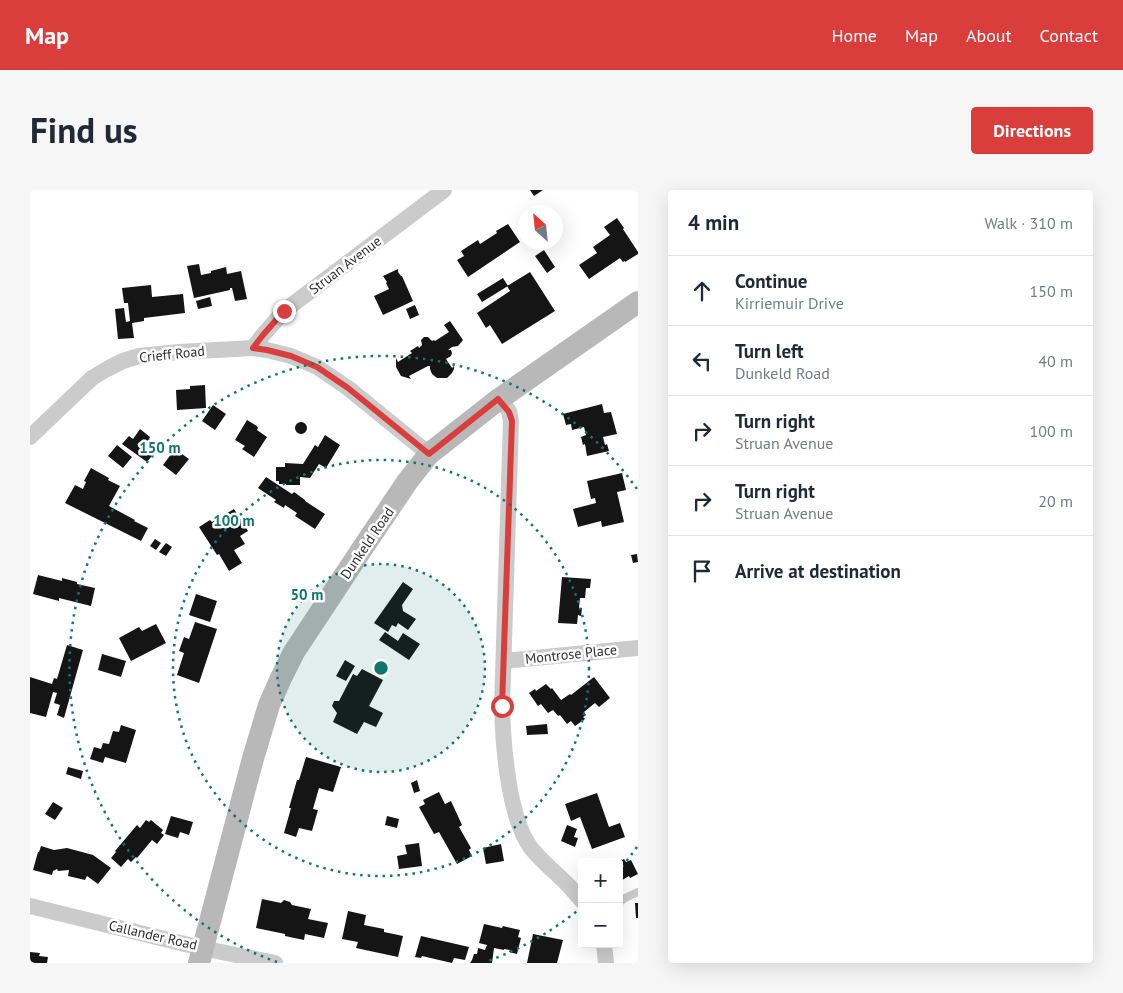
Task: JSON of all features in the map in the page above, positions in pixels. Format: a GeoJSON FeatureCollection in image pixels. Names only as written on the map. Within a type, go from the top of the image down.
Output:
{"type":"FeatureCollection","features":[{"type":"Feature","properties":{"kind":"main road","name":"Dunkeld Road"},"geometry":{"type":"LineString","coordinates":[[201,955],[269,705],[294,652],[360,552],[407,482],[429,454],[498,399],[638,302]]}},
{"type":"Feature","properties":{"kind":"street","name":"Struan Avenue"},"geometry":{"type":"LineString","coordinates":[[253,348],[284,311],[444,190]]}},
{"type":"Feature","properties":{"kind":"street","name":"Crieff Road"},"geometry":{"type":"LineString","coordinates":[[30,437],[92,378],[123,361],[139,356],[179,352],[253,348]]}},
{"type":"Feature","properties":{"kind":"street"},"geometry":{"type":"LineString","coordinates":[[253,348],[291,356],[317,367],[348,388],[429,454]]}},
{"type":"Feature","properties":{"kind":"street"},"geometry":{"type":"LineString","coordinates":[[498,399],[509,412],[512,421],[502,732],[511,795],[524,837],[538,856],[578,896]]}},
{"type":"Feature","properties":{"kind":"street","name":"Montrose Place"},"geometry":{"type":"LineString","coordinates":[[504,662],[638,648]]}},
{"type":"Feature","properties":{"kind":"street","name":"Callander Road"},"geometry":{"type":"LineString","coordinates":[[30,906],[193,946],[201,955],[275,963]]}},
{"type":"Feature","properties":{"kind":"street"},"geometry":{"type":"LineString","coordinates":[[604,948],[606,963]]}},
{"type":"Feature","properties":{"kind":"lane"},"geometry":{"type":"LineString","coordinates":[[623,900],[638,892]]}},
{"type":"Feature","properties":{"kind":"building"},"geometry":{"type":"Polygon","coordinates":[[[530,190],[543,190],[534,196],[530,190]]]}},
{"type":"Feature","properties":{"kind":"building"},"geometry":{"type":"Polygon","coordinates":[[[617,218],[638,254],[625,262],[620,258],[589,279],[579,265],[597,253],[593,247],[610,235],[604,227],[617,218]]]}},
{"type":"Feature","properties":{"kind":"building"},"geometry":{"type":"Polygon","coordinates":[[[508,224],[518,239],[518,243],[468,277],[457,260],[464,256],[461,251],[478,240],[480,244],[497,233],[496,231],[508,224]]]}},
{"type":"Feature","properties":{"kind":"building"},"geometry":{"type":"Polygon","coordinates":[[[544,250],[555,267],[547,273],[535,256],[544,250]]]}},
{"type":"Feature","properties":{"kind":"building"},"geometry":{"type":"Polygon","coordinates":[[[199,264],[201,275],[226,267],[227,274],[241,271],[247,299],[235,301],[232,288],[194,298],[187,266],[199,264]]]}},
{"type":"Feature","properties":{"kind":"building"},"geometry":{"type":"Polygon","coordinates":[[[398,269],[413,301],[383,315],[374,296],[389,289],[383,276],[398,269]]]}},
{"type":"Feature","properties":{"kind":"building"},"geometry":{"type":"Polygon","coordinates":[[[530,272],[555,311],[502,344],[490,325],[486,328],[477,313],[510,291],[507,286],[530,272]]]}},
{"type":"Feature","properties":{"kind":"building"},"geometry":{"type":"Polygon","coordinates":[[[503,278],[508,286],[482,302],[477,294],[503,278]]]}},
{"type":"Feature","properties":{"kind":"building"},"geometry":{"type":"Polygon","coordinates":[[[151,285],[152,297],[183,294],[185,313],[144,318],[144,321],[132,323],[134,338],[118,339],[115,309],[124,308],[126,322],[130,321],[128,303],[124,303],[122,288],[151,285]]]}},
{"type":"Feature","properties":{"kind":"building"},"geometry":{"type":"Polygon","coordinates":[[[210,297],[212,306],[198,309],[196,301],[210,297]]]}},
{"type":"Feature","properties":{"kind":"building"},"geometry":{"type":"Polygon","coordinates":[[[415,305],[419,315],[410,319],[406,309],[415,305]]]}},
{"type":"Feature","properties":{"kind":"building"},"geometry":{"type":"Polygon","coordinates":[[[450,321],[463,340],[458,346],[448,350],[451,350],[452,353],[446,359],[452,368],[454,366],[452,373],[447,378],[437,378],[432,374],[430,366],[428,366],[409,376],[411,379],[401,376],[396,367],[396,358],[398,362],[412,353],[410,351],[418,346],[419,348],[424,337],[435,341],[449,332],[444,325],[450,321]]]}},
{"type":"Feature","properties":{"kind":"building"},"geometry":{"type":"Polygon","coordinates":[[[205,385],[206,408],[177,410],[176,390],[190,389],[190,386],[205,385]]]}},
{"type":"Feature","properties":{"kind":"building"},"geometry":{"type":"Polygon","coordinates":[[[602,404],[604,413],[611,412],[617,434],[603,437],[609,451],[587,456],[585,444],[583,445],[581,437],[586,435],[584,427],[572,430],[571,424],[566,425],[563,414],[602,404]]]}},
{"type":"Feature","properties":{"kind":"building"},"geometry":{"type":"Polygon","coordinates":[[[213,405],[226,414],[215,430],[202,421],[213,405]]]}},
{"type":"Feature","properties":{"kind":"building"},"geometry":{"type":"Polygon","coordinates":[[[247,420],[257,426],[257,430],[267,437],[254,457],[242,449],[245,446],[235,440],[247,420]]]}},
{"type":"Feature","properties":{"kind":"building"},"geometry":{"type":"Polygon","coordinates":[[[301,422],[307,428],[301,434],[295,428],[301,422]]]}},
{"type":"Feature","properties":{"kind":"building"},"geometry":{"type":"Polygon","coordinates":[[[140,429],[159,447],[147,462],[122,444],[129,436],[133,439],[140,429]]]}},
{"type":"Feature","properties":{"kind":"building"},"geometry":{"type":"Polygon","coordinates":[[[325,435],[340,445],[326,468],[319,464],[310,478],[300,477],[300,485],[279,484],[279,481],[276,481],[276,467],[285,467],[285,463],[303,464],[315,445],[318,447],[325,435]]]}},
{"type":"Feature","properties":{"kind":"building"},"geometry":{"type":"Polygon","coordinates":[[[117,445],[132,457],[123,468],[108,456],[117,445]]]}},
{"type":"Feature","properties":{"kind":"building"},"geometry":{"type":"Polygon","coordinates":[[[175,449],[189,459],[176,475],[163,465],[175,449]]]}},
{"type":"Feature","properties":{"kind":"building"},"geometry":{"type":"Polygon","coordinates":[[[91,468],[120,486],[109,506],[148,528],[141,541],[65,503],[75,485],[83,489],[86,482],[84,481],[91,468]]]}},
{"type":"Feature","properties":{"kind":"building"},"geometry":{"type":"Polygon","coordinates":[[[622,473],[626,490],[617,492],[624,522],[602,527],[601,521],[578,527],[573,509],[596,503],[595,498],[591,499],[587,481],[622,473]]]}},
{"type":"Feature","properties":{"kind":"building"},"geometry":{"type":"Polygon","coordinates":[[[266,477],[292,494],[294,492],[325,514],[315,529],[295,516],[297,513],[285,505],[284,508],[274,502],[276,500],[258,488],[266,477]]]}},
{"type":"Feature","properties":{"kind":"building"},"geometry":{"type":"Polygon","coordinates":[[[234,509],[248,531],[240,536],[245,544],[234,550],[242,563],[229,571],[199,527],[234,509]]]}},
{"type":"Feature","properties":{"kind":"building"},"geometry":{"type":"Polygon","coordinates":[[[155,539],[161,543],[156,550],[150,546],[155,539]]]}},
{"type":"Feature","properties":{"kind":"building"},"geometry":{"type":"Polygon","coordinates":[[[166,543],[172,547],[166,556],[159,552],[166,543]]]}},
{"type":"Feature","properties":{"kind":"building"},"geometry":{"type":"Polygon","coordinates":[[[637,554],[638,562],[633,563],[631,555],[637,554]]]}},
{"type":"Feature","properties":{"kind":"building"},"geometry":{"type":"Polygon","coordinates":[[[38,575],[62,581],[62,578],[95,588],[91,606],[59,598],[59,601],[33,594],[38,575]]]}},
{"type":"Feature","properties":{"kind":"building"},"geometry":{"type":"Polygon","coordinates":[[[562,577],[591,579],[590,588],[586,588],[585,598],[580,598],[579,608],[582,608],[581,616],[578,615],[577,624],[558,623],[562,577]]]}},
{"type":"Feature","properties":{"kind":"building"},"geometry":{"type":"Polygon","coordinates":[[[403,582],[413,589],[402,605],[403,611],[416,619],[408,630],[398,623],[396,627],[392,625],[388,632],[374,623],[403,582]]]}},
{"type":"Feature","properties":{"kind":"building"},"geometry":{"type":"Polygon","coordinates":[[[196,594],[217,601],[210,622],[189,615],[196,594]]]}},
{"type":"Feature","properties":{"kind":"building"},"geometry":{"type":"Polygon","coordinates":[[[195,622],[217,629],[199,683],[177,675],[184,653],[179,651],[184,637],[189,639],[195,622]]]}},
{"type":"Feature","properties":{"kind":"building"},"geometry":{"type":"Polygon","coordinates":[[[156,624],[166,643],[131,661],[119,638],[139,627],[142,631],[156,624]]]}},
{"type":"Feature","properties":{"kind":"building"},"geometry":{"type":"Polygon","coordinates":[[[385,632],[398,641],[403,633],[420,644],[409,660],[379,640],[385,632]]]}},
{"type":"Feature","properties":{"kind":"building"},"geometry":{"type":"Polygon","coordinates":[[[67,645],[83,650],[64,718],[57,715],[60,705],[54,703],[57,693],[53,692],[46,717],[30,713],[30,677],[52,684],[54,678],[57,679],[67,645]]]}},
{"type":"Feature","properties":{"kind":"building"},"geometry":{"type":"Polygon","coordinates":[[[102,654],[126,661],[121,677],[98,670],[102,654]]]}},
{"type":"Feature","properties":{"kind":"building"},"geometry":{"type":"Polygon","coordinates":[[[345,660],[355,666],[346,681],[336,676],[345,660]]]}},
{"type":"Feature","properties":{"kind":"building"},"geometry":{"type":"Polygon","coordinates":[[[362,669],[383,680],[369,706],[383,713],[376,727],[364,722],[357,734],[333,722],[337,713],[332,706],[334,701],[339,701],[353,674],[357,676],[362,669]]]}},
{"type":"Feature","properties":{"kind":"building"},"geometry":{"type":"Polygon","coordinates":[[[594,677],[610,698],[599,707],[595,703],[584,712],[586,715],[583,717],[585,719],[575,726],[571,721],[567,724],[553,710],[548,713],[541,704],[538,706],[529,693],[535,689],[536,691],[546,684],[552,688],[561,700],[571,695],[594,677]]]}},
{"type":"Feature","properties":{"kind":"building"},"geometry":{"type":"Polygon","coordinates":[[[547,724],[548,734],[527,735],[526,726],[547,724]]]}},
{"type":"Feature","properties":{"kind":"building"},"geometry":{"type":"Polygon","coordinates":[[[121,725],[136,730],[126,763],[105,757],[103,763],[90,759],[94,747],[101,749],[103,743],[109,744],[113,731],[119,732],[121,725]]]}},
{"type":"Feature","properties":{"kind":"building"},"geometry":{"type":"Polygon","coordinates":[[[306,757],[341,767],[333,792],[319,788],[313,809],[318,810],[312,831],[299,828],[296,837],[284,833],[297,780],[299,780],[306,757]]]}},
{"type":"Feature","properties":{"kind":"building"},"geometry":{"type":"Polygon","coordinates":[[[68,767],[83,771],[81,779],[66,774],[68,767]]]}},
{"type":"Feature","properties":{"kind":"building"},"geometry":{"type":"Polygon","coordinates":[[[417,780],[420,791],[414,793],[411,783],[417,780]]]}},
{"type":"Feature","properties":{"kind":"building"},"geometry":{"type":"Polygon","coordinates":[[[439,792],[445,804],[451,801],[462,825],[459,827],[471,848],[469,850],[472,856],[457,864],[439,832],[434,834],[419,807],[425,804],[423,800],[439,792]]]}},
{"type":"Feature","properties":{"kind":"building"},"geometry":{"type":"Polygon","coordinates":[[[597,793],[609,827],[620,823],[625,837],[592,849],[580,817],[571,821],[565,804],[597,793]]]}},
{"type":"Feature","properties":{"kind":"building"},"geometry":{"type":"Polygon","coordinates":[[[53,802],[63,808],[55,820],[45,814],[53,802]]]}},
{"type":"Feature","properties":{"kind":"building"},"geometry":{"type":"Polygon","coordinates":[[[171,816],[193,822],[189,835],[180,832],[178,838],[165,834],[171,816]]]}},
{"type":"Feature","properties":{"kind":"building"},"geometry":{"type":"Polygon","coordinates":[[[387,816],[399,819],[397,828],[385,825],[387,816]]]}},
{"type":"Feature","properties":{"kind":"building"},"geometry":{"type":"Polygon","coordinates":[[[146,820],[149,822],[151,820],[163,830],[161,833],[164,835],[157,844],[152,840],[137,858],[131,862],[128,859],[121,867],[111,858],[137,825],[140,828],[146,820]]]}},
{"type":"Feature","properties":{"kind":"building"},"geometry":{"type":"Polygon","coordinates":[[[567,825],[577,829],[574,837],[578,838],[575,847],[561,841],[567,825]]]}},
{"type":"Feature","properties":{"kind":"building"},"geometry":{"type":"Polygon","coordinates":[[[419,843],[422,866],[399,869],[397,856],[407,854],[405,845],[419,843]]]}},
{"type":"Feature","properties":{"kind":"building"},"geometry":{"type":"Polygon","coordinates":[[[501,844],[504,861],[486,864],[483,848],[501,844]]]}},
{"type":"Feature","properties":{"kind":"building"},"geometry":{"type":"Polygon","coordinates":[[[41,846],[54,850],[67,848],[93,855],[111,868],[98,884],[87,876],[85,880],[68,876],[69,870],[58,871],[57,869],[53,871],[52,875],[33,870],[41,846]]]}},
{"type":"Feature","properties":{"kind":"building"},"geometry":{"type":"Polygon","coordinates":[[[624,859],[626,862],[631,860],[638,874],[630,878],[629,876],[623,880],[624,859]]]}},
{"type":"Feature","properties":{"kind":"building"},"geometry":{"type":"Polygon","coordinates":[[[262,899],[281,903],[284,900],[292,905],[311,909],[308,919],[328,923],[324,938],[305,934],[304,940],[256,928],[262,899]]]}},
{"type":"Feature","properties":{"kind":"building"},"geometry":{"type":"Polygon","coordinates":[[[635,903],[638,903],[638,918],[636,918],[635,903]]]}},
{"type":"Feature","properties":{"kind":"building"},"geometry":{"type":"Polygon","coordinates":[[[348,911],[366,915],[364,925],[384,929],[384,932],[403,936],[398,957],[356,948],[358,942],[342,939],[348,911]]]}},
{"type":"Feature","properties":{"kind":"building"},"geometry":{"type":"Polygon","coordinates":[[[484,924],[520,930],[518,937],[521,938],[517,954],[509,952],[510,950],[494,948],[492,963],[470,963],[474,954],[477,954],[478,948],[485,950],[487,945],[479,943],[484,924]]]}},
{"type":"Feature","properties":{"kind":"building"},"geometry":{"type":"Polygon","coordinates":[[[533,934],[563,940],[557,963],[527,963],[533,934]]]}},
{"type":"Feature","properties":{"kind":"building"},"geometry":{"type":"Polygon","coordinates":[[[421,936],[469,947],[465,960],[454,958],[452,963],[422,956],[421,958],[415,957],[421,936]]]}},
{"type":"Feature","properties":{"kind":"building"},"geometry":{"type":"Polygon","coordinates":[[[30,952],[40,953],[39,956],[48,957],[47,963],[30,963],[30,952]]]}},
{"type":"Feature","properties":{"kind":"route"},"geometry":{"type":"LineString","coordinates":[[284,311],[253,348],[291,356],[317,367],[348,388],[429,454],[498,399],[509,412],[512,421],[502,706]]}}]}
